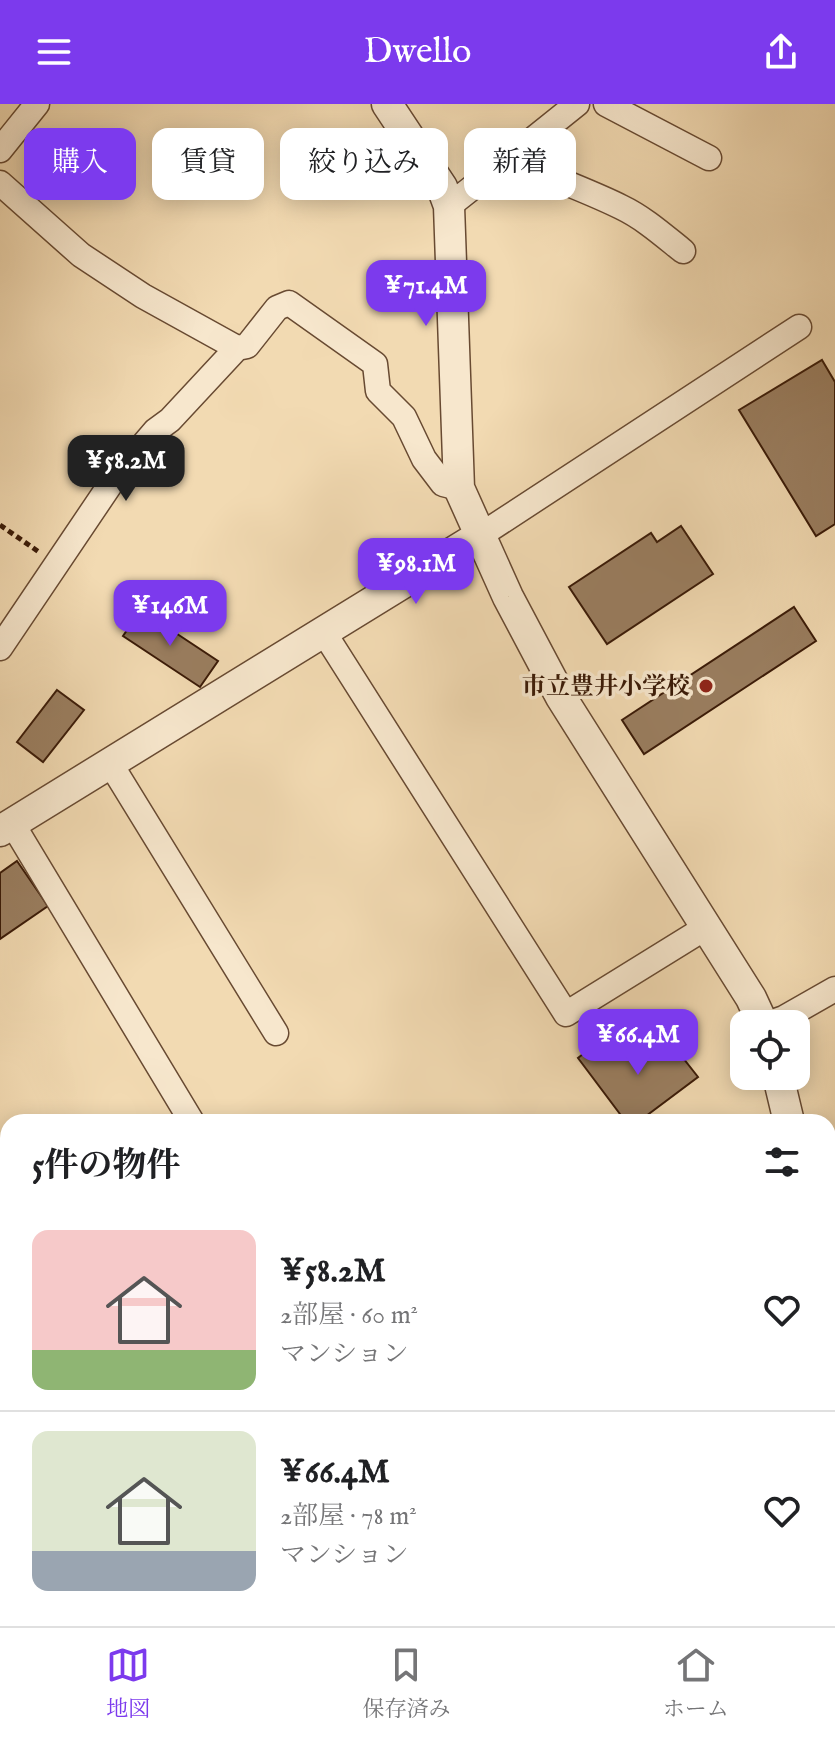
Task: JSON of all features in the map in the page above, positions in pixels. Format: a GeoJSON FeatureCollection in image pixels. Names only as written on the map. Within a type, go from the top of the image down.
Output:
{"type":"FeatureCollection","features":[{"type":"Feature","properties":{"kind":"street"},"geometry":{"type":"LineString","coordinates":[[0,150],[37,104]]}},
{"type":"Feature","properties":{"kind":"street"},"geometry":{"type":"LineString","coordinates":[[387,104],[442,187],[449,206],[459,488],[466,509],[561,697],[757,1010]]}},
{"type":"Feature","properties":{"kind":"street"},"geometry":{"type":"LineString","coordinates":[[547,128],[577,104]]}},
{"type":"Feature","properties":{"kind":"street"},"geometry":{"type":"LineString","coordinates":[[606,104],[709,158]]}},
{"type":"Feature","properties":{"kind":"street"},"geometry":{"type":"LineString","coordinates":[[0,183],[81,255],[143,296],[237,348]]}},
{"type":"Feature","properties":{"kind":"street"},"geometry":{"type":"LineString","coordinates":[[576,187],[647,222],[683,251]]}},
{"type":"Feature","properties":{"kind":"street"},"geometry":{"type":"LineString","coordinates":[[449,206],[464,194]]}},
{"type":"Feature","properties":{"kind":"street"},"geometry":{"type":"LineString","coordinates":[[0,648],[114,479],[155,431],[170,420],[237,348],[247,346],[277,308],[289,303],[375,364],[378,391],[404,417],[424,459],[443,484],[459,488]]}},
{"type":"Feature","properties":{"kind":"street"},"geometry":{"type":"LineString","coordinates":[[187,1114],[6,827],[481,535],[799,327]]}},
{"type":"Feature","properties":{"kind":"street"},"geometry":{"type":"LineString","coordinates":[[323,631],[566,1014],[705,928]]}},
{"type":"Feature","properties":{"kind":"street"},"geometry":{"type":"LineString","coordinates":[[110,763],[276,1033]]}},
{"type":"Feature","properties":{"kind":"street"},"geometry":{"type":"LineString","coordinates":[[798,1010],[835,989]]}},
{"type":"Feature","properties":{"kind":"street"},"geometry":{"type":"LineString","coordinates":[[781,1090],[787,1114]]}},
{"type":"Feature","properties":{"kind":"path"},"geometry":{"type":"LineString","coordinates":[[0,525],[56,564]]}},
{"type":"Feature","properties":{"kind":"building"},"geometry":{"type":"Polygon","coordinates":[[[822,360],[835,382],[835,524],[816,536],[739,410],[822,360]]]}},
{"type":"Feature","properties":{"kind":"building"},"geometry":{"type":"Polygon","coordinates":[[[681,526],[713,574],[607,644],[569,587],[651,533],[657,542],[681,526]]]}},
{"type":"Feature","properties":{"kind":"building"},"geometry":{"type":"Polygon","coordinates":[[[794,607],[816,641],[644,754],[622,720],[794,607]]]}},
{"type":"Feature","properties":{"kind":"building"},"geometry":{"type":"Polygon","coordinates":[[[141,610],[218,661],[200,687],[123,636],[141,610]]]}},
{"type":"Feature","properties":{"kind":"building"},"geometry":{"type":"Polygon","coordinates":[[[57,690],[84,710],[43,762],[17,742],[57,690]]]}},
{"type":"Feature","properties":{"kind":"building"},"geometry":{"type":"Polygon","coordinates":[[[17,861],[48,906],[0,939],[0,873],[17,861]]]}},
{"type":"Feature","properties":{"kind":"building"},"geometry":{"type":"Polygon","coordinates":[[[605,1037],[621,1059],[634,1049],[642,1059],[668,1039],[698,1077],[649,1114],[620,1114],[578,1058],[605,1037]]]}},
{"type":"Feature","properties":{"kind":"place","name":"市立豊井小学校"},"geometry":{"type":"Point","coordinates":[706,686]}}]}
